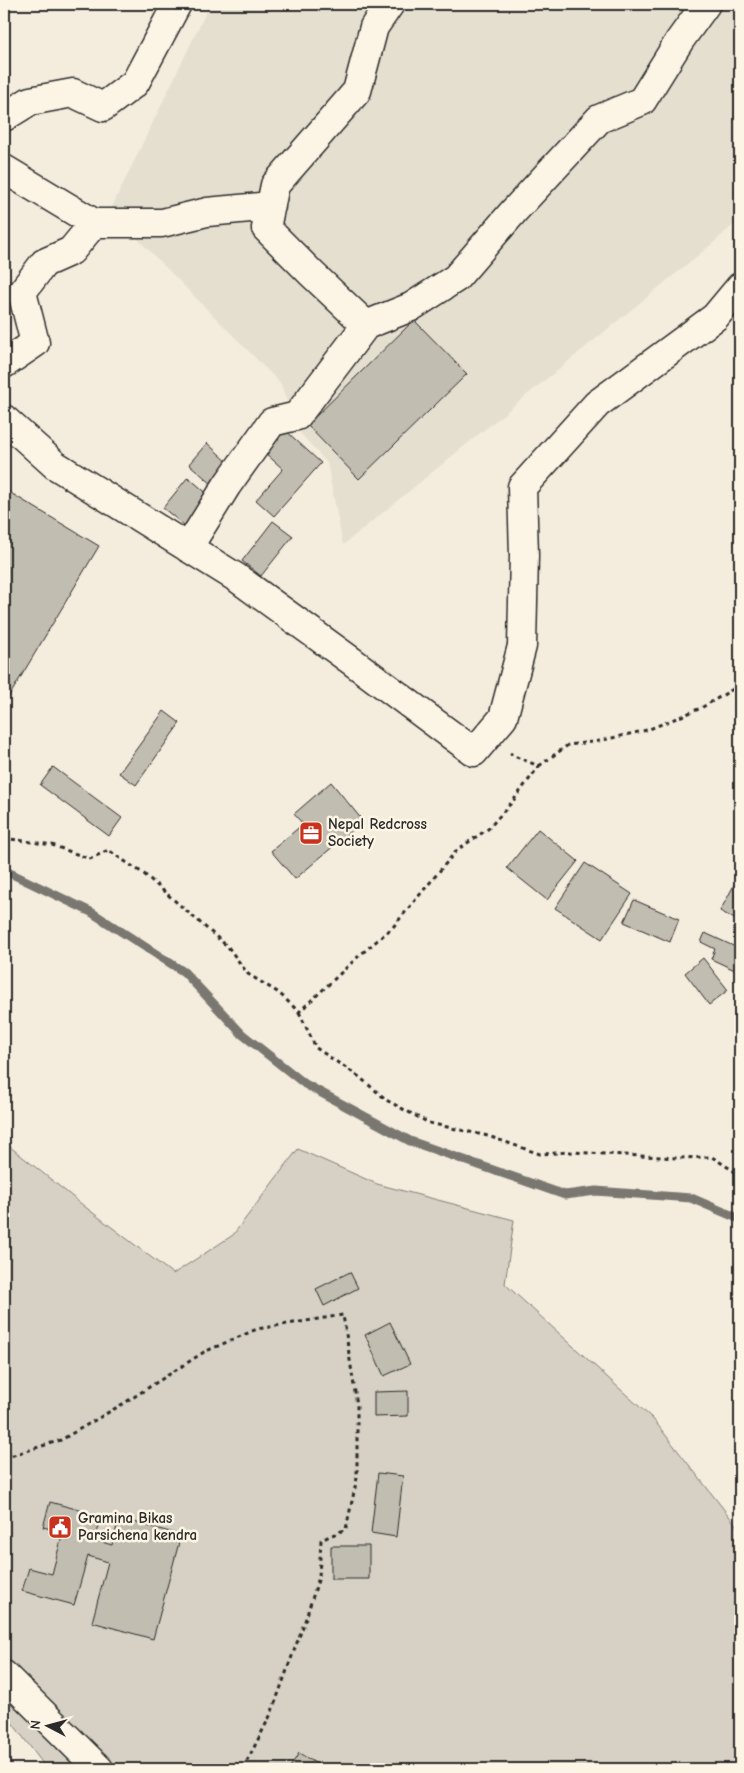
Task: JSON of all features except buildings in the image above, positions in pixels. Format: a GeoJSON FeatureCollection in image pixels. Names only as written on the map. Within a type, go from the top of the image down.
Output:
{"type":"FeatureCollection","features":[{"type":"Feature","properties":{"kind":"street"},"geometry":{"type":"LineString","coordinates":[[4,117],[30,101],[73,93],[103,107],[135,83],[177,4]]}},
{"type":"Feature","properties":{"kind":"street"},"geometry":{"type":"LineString","coordinates":[[366,325],[266,228],[275,185],[357,91],[374,28],[390,4]]}},
{"type":"Feature","properties":{"kind":"street"},"geometry":{"type":"LineString","coordinates":[[188,548],[227,485],[272,422],[297,416],[366,325],[411,307],[456,278],[514,211],[599,119],[642,101],[680,40],[706,4]]}},
{"type":"Feature","properties":{"kind":"street"},"geometry":{"type":"LineString","coordinates":[[4,169],[94,223],[162,223],[208,212],[271,206]]}},
{"type":"Feature","properties":{"kind":"street"},"geometry":{"type":"LineString","coordinates":[[4,364],[35,343],[22,292],[44,263],[71,251],[94,223]]}},
{"type":"Feature","properties":{"kind":"street"},"geometry":{"type":"LineString","coordinates":[[4,419],[56,465],[237,578],[474,752],[504,718],[522,646],[524,555],[522,487],[597,404],[715,317],[740,287]]}},
{"type":"Feature","properties":{"kind":"street"},"geometry":{"type":"LineString","coordinates":[[4,1675],[100,1769]]}},
{"type":"Feature","properties":{"kind":"path"},"geometry":{"type":"LineString","coordinates":[[299,1012],[393,927],[457,850],[488,829],[513,801],[539,766],[568,744],[599,741],[647,730],[701,708],[740,685]]}},
{"type":"Feature","properties":{"kind":"path"},"geometry":{"type":"LineString","coordinates":[[504,718],[498,742],[514,756],[539,766]]}},
{"type":"Feature","properties":{"kind":"path"},"geometry":{"type":"LineString","coordinates":[[4,838],[52,845],[90,859],[108,850],[144,874],[228,947],[248,974],[279,993],[299,1012],[316,1048],[358,1076],[388,1101],[429,1123],[488,1136],[540,1154],[570,1152],[678,1158],[712,1157],[740,1175]]}},
{"type":"Feature","properties":{"kind":"path"},"geometry":{"type":"LineString","coordinates":[[4,1458],[60,1440],[126,1402],[204,1352],[257,1329],[343,1315],[357,1405],[357,1478],[346,1529],[321,1540],[319,1577],[306,1618],[271,1714],[242,1769]]}},
{"type":"Feature","properties":{"kind":"shaded area"},"geometry":{"type":"Polygon","coordinates":[[[210,4],[740,4],[740,219],[712,244],[343,545],[327,463],[295,427],[281,384],[110,211],[210,4]]]}},
{"type":"Feature","properties":{"kind":"shaded area"},"geometry":{"type":"Polygon","coordinates":[[[4,1142],[173,1274],[233,1235],[298,1149],[377,1184],[514,1220],[505,1284],[653,1419],[740,1530],[740,1769],[47,1769],[4,1712],[4,1142]]]}},
{"type":"Feature","properties":{"kind":"waterway"},"geometry":{"type":"LineString","coordinates":[[4,872],[10,873],[91,912],[184,972],[242,1034],[305,1084],[410,1141],[565,1195],[596,1191],[691,1198],[740,1219]]}},
{"type":"Feature","properties":{"kind":"place","name":"Nepal Redcross Society"},"geometry":{"type":"Point","coordinates":[311,833]}},
{"type":"Feature","properties":{"kind":"place","name":"Gramina Bikas Parsichena kendra"},"geometry":{"type":"Point","coordinates":[60,1527]}}]}
